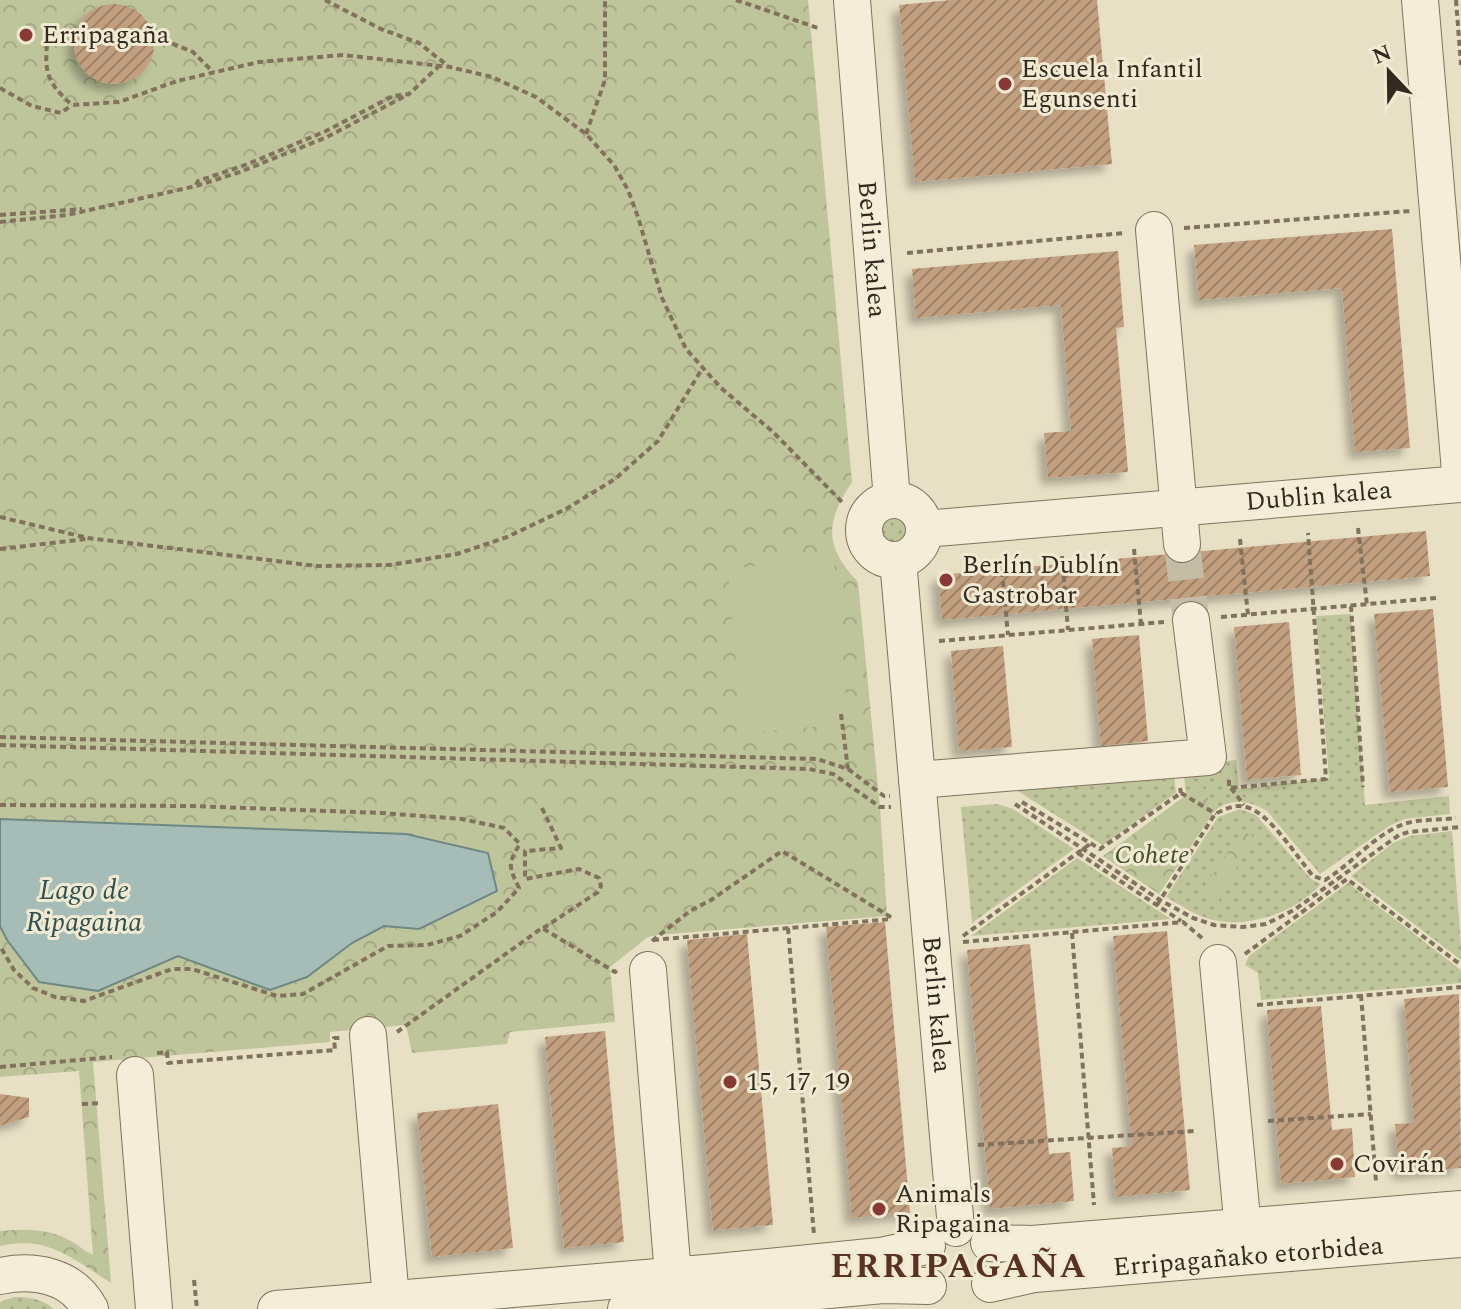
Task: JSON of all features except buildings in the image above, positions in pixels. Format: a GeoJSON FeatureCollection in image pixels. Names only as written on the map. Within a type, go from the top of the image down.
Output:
{"type":"FeatureCollection","features":[{"type":"Feature","properties":{"kind":"street","name":"Berlin kalea"},"geometry":{"type":"LineString","coordinates":[[852,0],[892,500]]}},
{"type":"Feature","properties":{"kind":"street"},"geometry":{"type":"LineString","coordinates":[[1420,0],[1461,484]]}},
{"type":"Feature","properties":{"kind":"street"},"geometry":{"type":"LineString","coordinates":[[1154,230],[1182,544]]}},
{"type":"Feature","properties":{"kind":"street","name":"Dublin kalea"},"geometry":{"type":"LineString","coordinates":[[924,529],[1461,484]]}},
{"type":"Feature","properties":{"kind":"street"},"geometry":{"type":"LineString","coordinates":[[892,500],[915,508],[922,518],[924,529],[921,544],[912,555],[898,560],[882,558],[869,548],[863,533],[866,517],[877,505],[892,500]]}},
{"type":"Feature","properties":{"kind":"street","name":"Berlin kalea"},"geometry":{"type":"LineString","coordinates":[[898,560],[918,793],[942,1237]]}},
{"type":"Feature","properties":{"kind":"street"},"geometry":{"type":"LineString","coordinates":[[918,793],[1218,767],[1191,620]]}},
{"type":"Feature","properties":{"kind":"street"},"geometry":{"type":"LineString","coordinates":[[642,955],[673,1275]]}},
{"type":"Feature","properties":{"kind":"street","name":"Erripagañako etorbidea"},"geometry":{"type":"LineString","coordinates":[[1224,955],[1243,1229]]}},
{"type":"Feature","properties":{"kind":"street"},"geometry":{"type":"LineString","coordinates":[[368,1035],[391,1299]]}},
{"type":"Feature","properties":{"kind":"street"},"geometry":{"type":"LineString","coordinates":[[137,1061],[154,1309]]}},
{"type":"Feature","properties":{"kind":"street","name":"Erripagañako etorbidea"},"geometry":{"type":"LineString","coordinates":[[989,1243],[1032,1244],[1243,1229],[1461,1209]]}},
{"type":"Feature","properties":{"kind":"street"},"geometry":{"type":"LineString","coordinates":[[276,1309],[880,1256],[942,1237],[969,1229],[989,1243],[994,1256],[995,1270],[990,1284],[977,1297],[960,1302],[942,1298],[928,1286],[922,1273],[922,1259],[942,1237]]}},
{"type":"Feature","properties":{"kind":"street","name":"Erripagañako etorbidea"},"geometry":{"type":"LineString","coordinates":[[990,1284],[1034,1274],[1461,1239]]}},
{"type":"Feature","properties":{"kind":"street"},"geometry":{"type":"LineString","coordinates":[[0,1276],[25,1271],[49,1275],[71,1286],[90,1309]]}},
{"type":"Feature","properties":{"kind":"street"},"geometry":{"type":"LineString","coordinates":[[626,1309],[883,1285],[928,1286]]}},
{"type":"Feature","properties":{"kind":"path"},"geometry":{"type":"LineString","coordinates":[[325,0],[381,29],[419,43],[450,67]]}},
{"type":"Feature","properties":{"kind":"path"},"geometry":{"type":"LineString","coordinates":[[586,134],[605,80],[605,0]]}},
{"type":"Feature","properties":{"kind":"path"},"geometry":{"type":"LineString","coordinates":[[736,0],[818,28]]}},
{"type":"Feature","properties":{"kind":"path"},"geometry":{"type":"LineString","coordinates":[[1456,0],[1461,65]]}},
{"type":"Feature","properties":{"kind":"path"},"geometry":{"type":"LineString","coordinates":[[48,35],[44,66],[58,92],[72,105]]}},
{"type":"Feature","properties":{"kind":"path"},"geometry":{"type":"LineString","coordinates":[[163,40],[193,52],[214,73]]}},
{"type":"Feature","properties":{"kind":"path"},"geometry":{"type":"LineString","coordinates":[[0,88],[32,106],[61,113],[72,105],[119,102],[177,81],[259,62],[343,55],[450,67],[492,77],[536,97],[586,134],[614,165],[628,190],[649,259],[673,324],[686,349],[721,388],[772,431],[844,504]]}},
{"type":"Feature","properties":{"kind":"path"},"geometry":{"type":"LineString","coordinates":[[0,222],[67,215],[196,186],[198,181],[326,131],[393,96],[409,94],[438,67]]}},
{"type":"Feature","properties":{"kind":"path"},"geometry":{"type":"LineString","coordinates":[[0,215],[96,209]]}},
{"type":"Feature","properties":{"kind":"path"},"geometry":{"type":"LineString","coordinates":[[0,517],[88,538],[317,566],[390,565],[457,554],[507,537],[566,509],[615,479],[658,441],[702,369]]}},
{"type":"Feature","properties":{"kind":"path"},"geometry":{"type":"LineString","coordinates":[[1358,528],[1367,605]]}},
{"type":"Feature","properties":{"kind":"path"},"geometry":{"type":"LineString","coordinates":[[1231,788],[1326,779],[1308,533]]}},
{"type":"Feature","properties":{"kind":"path"},"geometry":{"type":"LineString","coordinates":[[0,549],[88,538]]}},
{"type":"Feature","properties":{"kind":"path"},"geometry":{"type":"LineString","coordinates":[[1240,539],[1248,615]]}},
{"type":"Feature","properties":{"kind":"path"},"geometry":{"type":"LineString","coordinates":[[1134,549],[1141,624]]}},
{"type":"Feature","properties":{"kind":"path"},"geometry":{"type":"LineString","coordinates":[[1062,556],[1068,630]]}},
{"type":"Feature","properties":{"kind":"path"},"geometry":{"type":"LineString","coordinates":[[1001,561],[1008,635]]}},
{"type":"Feature","properties":{"kind":"path"},"geometry":{"type":"LineString","coordinates":[[1351,606],[1363,787]]}},
{"type":"Feature","properties":{"kind":"path"},"geometry":{"type":"LineString","coordinates":[[841,714],[848,769]]}},
{"type":"Feature","properties":{"kind":"path"},"geometry":{"type":"LineString","coordinates":[[0,737],[817,759],[848,769],[884,796]]}},
{"type":"Feature","properties":{"kind":"path"},"geometry":{"type":"LineString","coordinates":[[0,745],[809,769],[833,774],[880,807],[918,793]]}},
{"type":"Feature","properties":{"kind":"path"},"geometry":{"type":"LineString","coordinates":[[1218,767],[1246,807]]}},
{"type":"Feature","properties":{"kind":"path"},"geometry":{"type":"LineString","coordinates":[[1181,793],[1216,814]]}},
{"type":"Feature","properties":{"kind":"path"},"geometry":{"type":"LineString","coordinates":[[1007,802],[1015,804],[1159,902],[1224,955],[1344,874],[1388,832],[1406,824],[1456,818]]}},
{"type":"Feature","properties":{"kind":"path"},"geometry":{"type":"LineString","coordinates":[[0,805],[192,806],[462,819],[504,828],[520,844],[511,857],[510,869],[519,888],[497,912],[460,936],[427,945],[388,946],[303,994],[277,996],[192,969],[172,969],[84,1001],[55,997],[33,988],[14,970],[0,946]]}},
{"type":"Feature","properties":{"kind":"path"},"geometry":{"type":"LineString","coordinates":[[1159,902],[1216,814],[1227,808],[1246,807],[1261,812],[1313,876],[1325,880],[1344,874]]}},
{"type":"Feature","properties":{"kind":"path"},"geometry":{"type":"LineString","coordinates":[[0,1067],[137,1061],[167,1052],[168,1063],[335,1050],[334,1038],[400,1032],[407,1024],[598,892],[601,886],[599,878],[579,869],[525,879],[525,851],[561,848],[542,808]]}},
{"type":"Feature","properties":{"kind":"path"},"geometry":{"type":"LineString","coordinates":[[1159,902],[1214,925],[1242,927],[1266,924],[1294,910],[1399,835],[1461,827]]}},
{"type":"Feature","properties":{"kind":"path"},"geometry":{"type":"LineString","coordinates":[[1090,844],[963,939],[1183,922]]}},
{"type":"Feature","properties":{"kind":"path"},"geometry":{"type":"LineString","coordinates":[[542,929],[615,972],[642,955],[678,919],[782,851],[894,919],[788,928],[642,955]]}},
{"type":"Feature","properties":{"kind":"path"},"geometry":{"type":"LineString","coordinates":[[1344,874],[1461,965]]}},
{"type":"Feature","properties":{"kind":"path"},"geometry":{"type":"LineString","coordinates":[[788,928],[814,1241]]}},
{"type":"Feature","properties":{"kind":"path"},"geometry":{"type":"LineString","coordinates":[[1072,932],[1094,1205]]}},
{"type":"Feature","properties":{"kind":"path"},"geometry":{"type":"LineString","coordinates":[[1257,1005],[1461,987]]}},
{"type":"Feature","properties":{"kind":"path"},"geometry":{"type":"LineString","coordinates":[[1361,995],[1376,1181]]}},
{"type":"Feature","properties":{"kind":"path"},"geometry":{"type":"LineString","coordinates":[[82,1104],[101,1103]]}},
{"type":"Feature","properties":{"kind":"path"},"geometry":{"type":"LineString","coordinates":[[1268,1121],[1371,1114]]}},
{"type":"Feature","properties":{"kind":"path"},"geometry":{"type":"LineString","coordinates":[[978,1145],[1195,1131]]}},
{"type":"Feature","properties":{"kind":"path"},"geometry":{"type":"LineString","coordinates":[[194,1280],[197,1309]]}},
{"type":"Feature","properties":{"kind":"green space"},"geometry":{"type":"Polygon","coordinates":[[[0,0],[808,0],[852,482],[837,510],[832,534],[839,557],[858,582],[880,807],[887,916],[648,937],[610,967],[615,1022],[510,1032],[507,1044],[412,1053],[406,1025],[330,1032],[330,1042],[93,1062],[111,1283],[59,1251],[32,1244],[0,1246],[0,1231],[33,1230],[65,1238],[93,1255],[79,1071],[0,1077],[0,0]]]}},
{"type":"Feature","properties":{"kind":"green space"},"geometry":{"type":"Polygon","coordinates":[[[892,516],[902,520],[906,530],[902,540],[892,544],[882,540],[878,530],[882,520],[892,516]]]}},
{"type":"Feature","properties":{"kind":"green space"},"geometry":{"type":"Polygon","coordinates":[[[834,559],[848,724],[742,733],[728,569],[834,559]]]}},
{"type":"Feature","properties":{"kind":"green space"},"geometry":{"type":"Polygon","coordinates":[[[1351,614],[1365,805],[1449,796],[1450,814],[1405,819],[1389,826],[1320,874],[1267,811],[1253,804],[1232,802],[1213,813],[1206,791],[1196,788],[1186,795],[1183,766],[1236,760],[1239,789],[1329,778],[1316,616],[1351,614]]]}},
{"type":"Feature","properties":{"kind":"green space"},"geometry":{"type":"Polygon","coordinates":[[[1173,766],[1176,793],[1103,845],[1008,785],[1173,766]]]}},
{"type":"Feature","properties":{"kind":"green space","name":"Cohete"},"geometry":{"type":"Polygon","coordinates":[[[1202,787],[1213,813],[1159,894],[1103,856],[1196,788],[1202,787]]]}},
{"type":"Feature","properties":{"kind":"green space"},"geometry":{"type":"Polygon","coordinates":[[[997,804],[1013,809],[1074,849],[972,923],[961,807],[997,804]]]}},
{"type":"Feature","properties":{"kind":"green space"},"geometry":{"type":"Polygon","coordinates":[[[1240,809],[1256,815],[1311,879],[1321,884],[1288,909],[1246,922],[1211,919],[1166,897],[1218,817],[1240,809]]]}},
{"type":"Feature","properties":{"kind":"green space"},"geometry":{"type":"Polygon","coordinates":[[[1242,831],[1254,837],[1217,903],[1199,894],[1242,831]]]}},
{"type":"Feature","properties":{"kind":"green space"},"geometry":{"type":"Polygon","coordinates":[[[1452,831],[1461,960],[1351,876],[1393,843],[1409,836],[1452,831]]]}},
{"type":"Feature","properties":{"kind":"green space"},"geometry":{"type":"Polygon","coordinates":[[[1077,858],[1171,919],[971,936],[1077,858]]]}},
{"type":"Feature","properties":{"kind":"green space"},"geometry":{"type":"Polygon","coordinates":[[[1348,883],[1461,970],[1461,983],[1261,1000],[1258,973],[1245,965],[1249,956],[1348,883]]]}},
{"type":"Feature","properties":{"kind":"green space"},"geometry":{"type":"Polygon","coordinates":[[[14,1297],[36,1299],[54,1309],[0,1309],[0,1302],[14,1297]]]}},
{"type":"Feature","properties":{"kind":"water","name":"Lago de Ripagaina"},"geometry":{"type":"Polygon","coordinates":[[[0,819],[406,834],[488,853],[497,891],[419,929],[384,926],[352,943],[307,977],[270,990],[178,956],[98,991],[39,982],[7,940],[0,926],[0,819]]]}},
{"type":"Feature","properties":{"kind":"tunnel"},"geometry":{"type":"LineString","coordinates":[[1182,544],[1191,620]]}},
{"type":"Feature","properties":{"kind":"place","name":"Erripagaña"},"geometry":{"type":"Point","coordinates":[26,35]}},
{"type":"Feature","properties":{"kind":"place","name":"Escuela Infantil Egunsenti"},"geometry":{"type":"Point","coordinates":[1005,84]}},
{"type":"Feature","properties":{"kind":"place","name":"Berlín Dublín Gastrobar"},"geometry":{"type":"Point","coordinates":[946,580]}},
{"type":"Feature","properties":{"kind":"place","name":"15, 17, 19"},"geometry":{"type":"Point","coordinates":[730,1082]}},
{"type":"Feature","properties":{"kind":"place","name":"Covirán"},"geometry":{"type":"Point","coordinates":[1337,1164]}},
{"type":"Feature","properties":{"kind":"place","name":"Animals Ripagaina"},"geometry":{"type":"Point","coordinates":[879,1209]}},
{"type":"Feature","properties":{"kind":"district","name":"ERRIPAGAÑA"},"geometry":{"type":"Point","coordinates":[959,1267]}}]}
